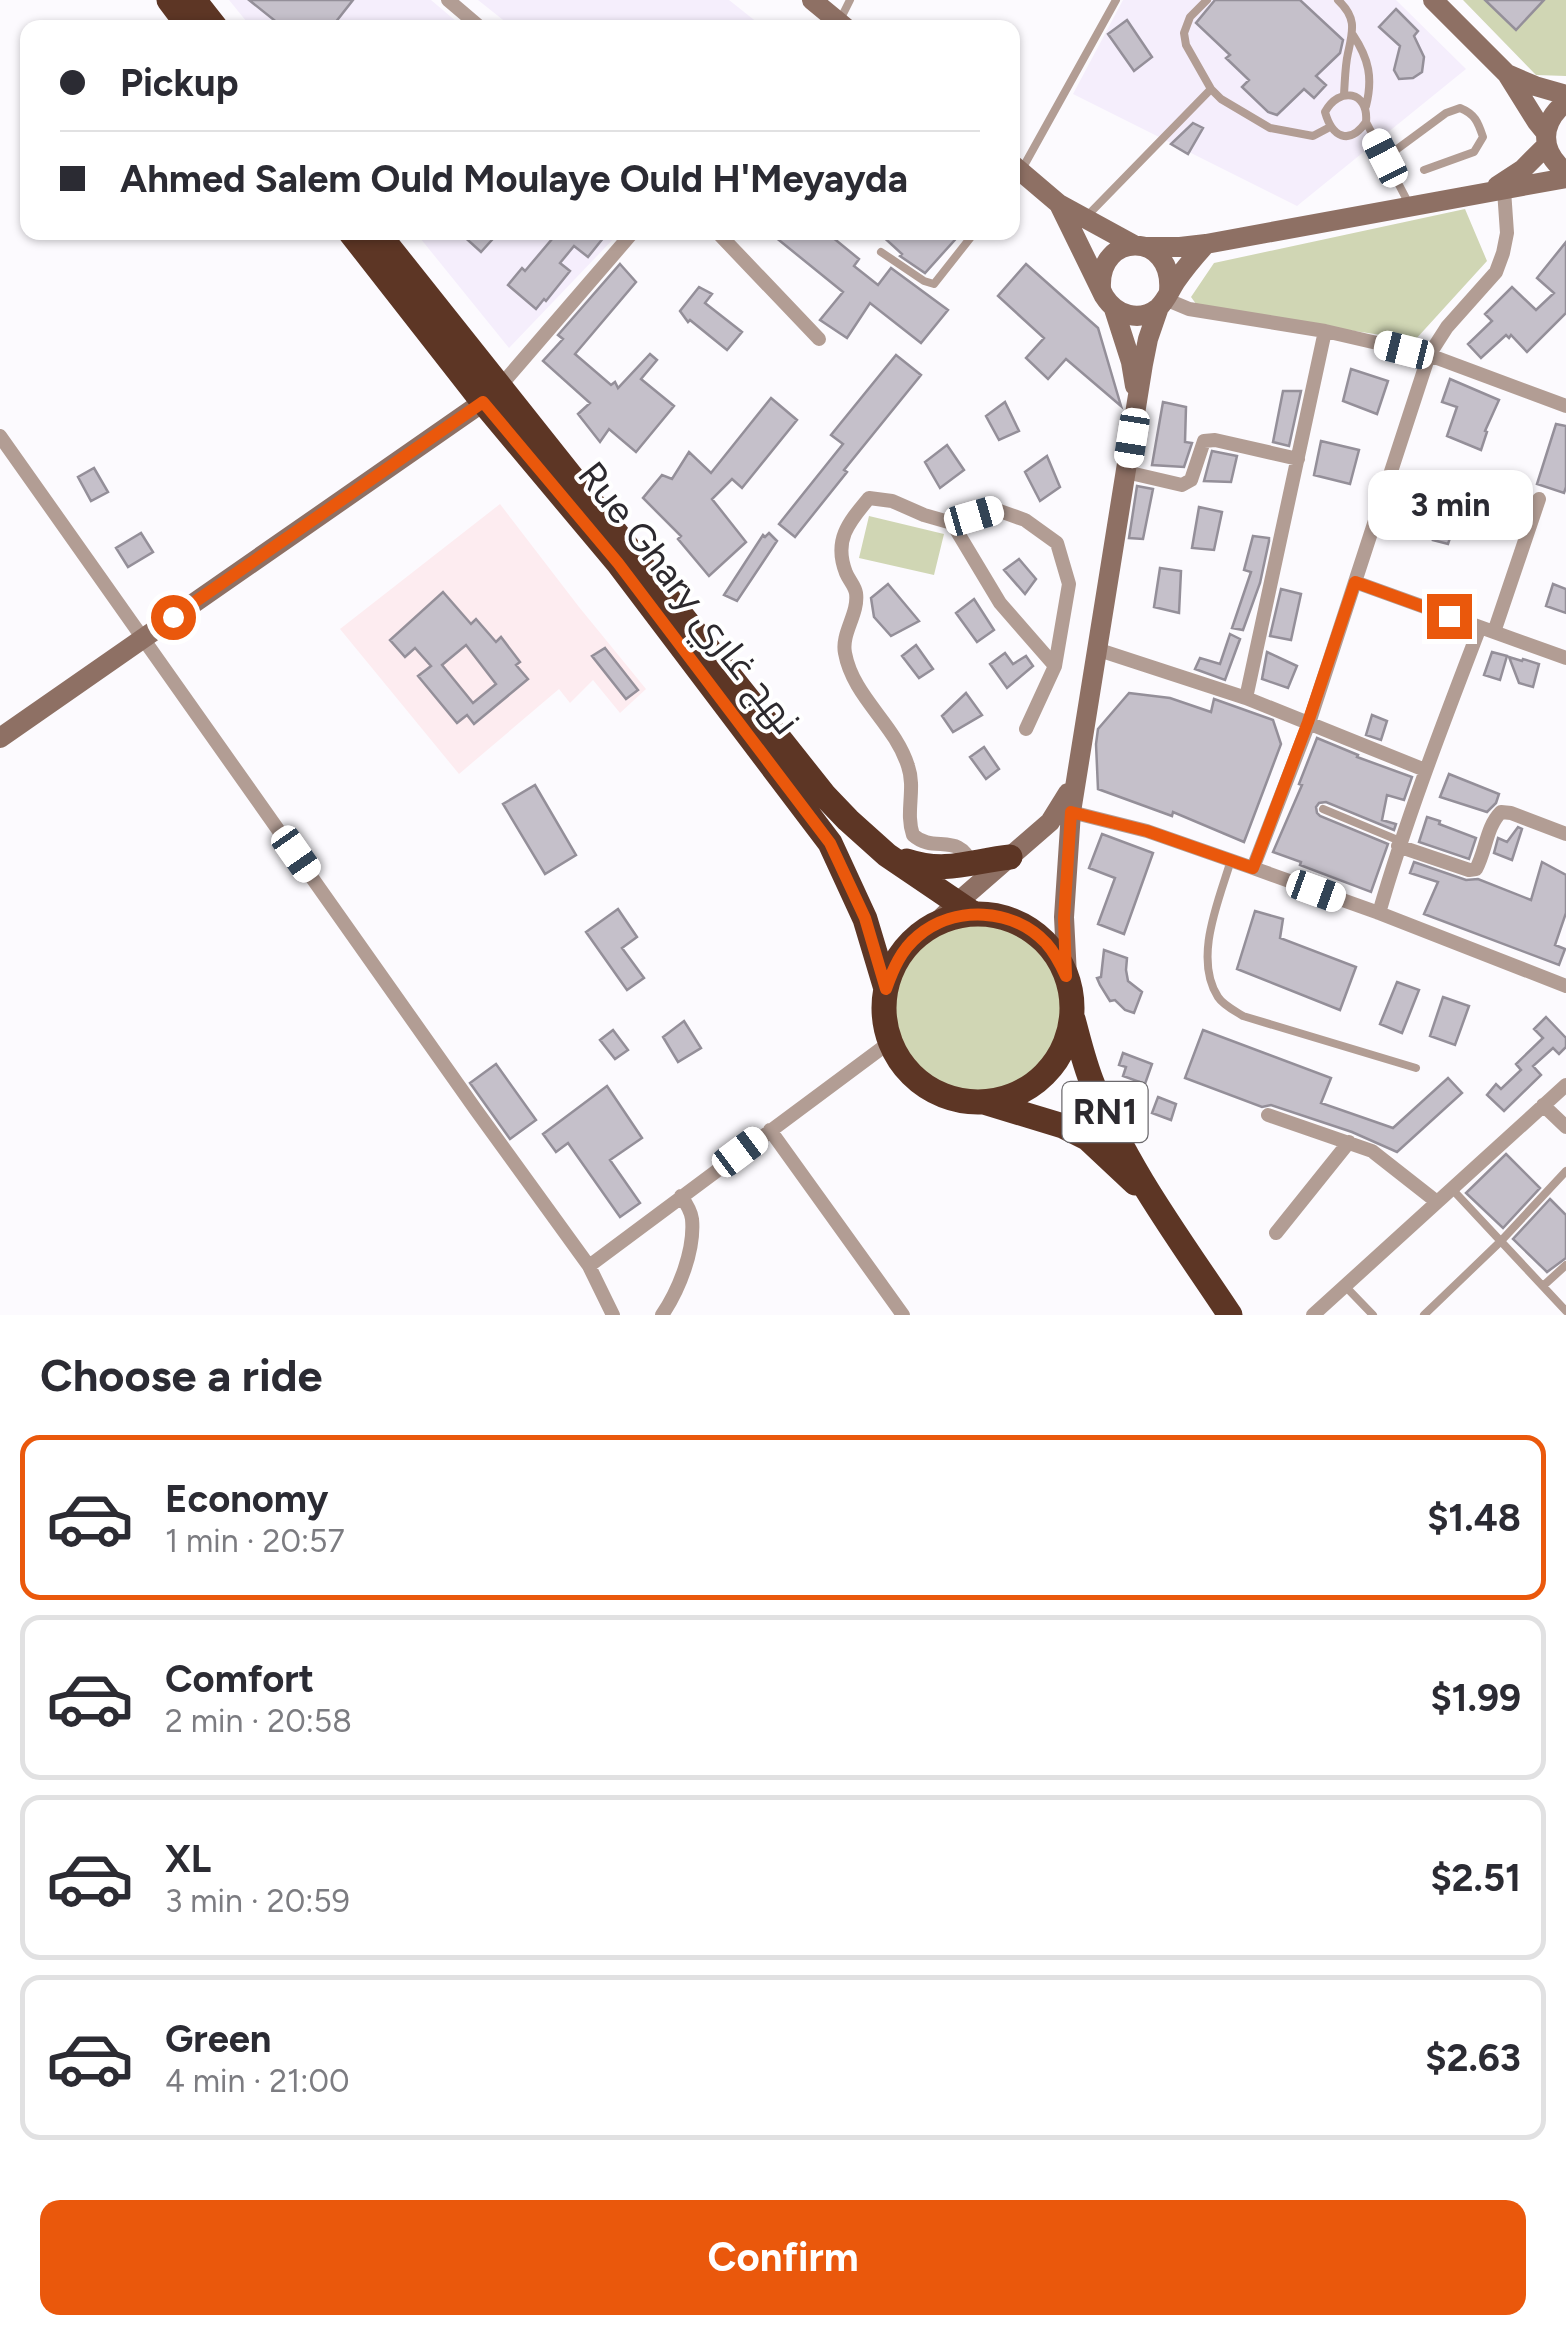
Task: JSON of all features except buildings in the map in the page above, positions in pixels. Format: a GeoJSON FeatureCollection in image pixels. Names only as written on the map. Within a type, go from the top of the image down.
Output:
{"type":"FeatureCollection","features":[{"type":"Feature","properties":{"kind":"highway"},"geometry":{"type":"LineString","coordinates":[[194,0],[210,20]]}},
{"type":"Feature","properties":{"kind":"highway","name":"Rue Ghary نهج غاري"},"geometry":{"type":"LineString","coordinates":[[357,240],[826,796],[888,855],[966,908]]}},
{"type":"Feature","properties":{"kind":"highway","name":"Rue Ghary نهج غاري"},"geometry":{"type":"LineString","coordinates":[[383,240],[491,395]]}},
{"type":"Feature","properties":{"kind":"highway","name":"Rue Ghary نهج غاري"},"geometry":{"type":"LineString","coordinates":[[625,558],[830,843],[865,918],[886,989]]}},
{"type":"Feature","properties":{"kind":"highway"},"geometry":{"type":"LineString","coordinates":[[888,855],[926,866],[953,868],[1010,857]]}},
{"type":"Feature","properties":{"kind":"highway"},"geometry":{"type":"LineString","coordinates":[[966,908],[1013,920],[1046,943],[1058,958],[1071,995],[1068,1033],[1051,1068],[1021,1092],[984,1102],[952,1099],[915,1078],[890,1042],[884,1017],[886,989],[904,951],[918,936],[966,908]]}},
{"type":"Feature","properties":{"kind":"highway","name":"RN1"},"geometry":{"type":"LineString","coordinates":[[1072,1014],[1099,1098],[1155,1203],[1230,1315]]}},
{"type":"Feature","properties":{"kind":"highway","name":"RN1"},"geometry":{"type":"LineString","coordinates":[[984,1102],[1063,1126],[1086,1138],[1155,1203]]}},
{"type":"Feature","properties":{"kind":"street"},"geometry":{"type":"LineString","coordinates":[[448,0],[472,20]]}},
{"type":"Feature","properties":{"kind":"street"},"geometry":{"type":"LineString","coordinates":[[812,0],[832,20]]}},
{"type":"Feature","properties":{"kind":"street"},"geometry":{"type":"LineString","coordinates":[[1101,288],[1104,264],[1122,248],[1206,244],[1504,190],[1566,175],[1507,74],[1433,0]]}},
{"type":"Feature","properties":{"kind":"street"},"geometry":{"type":"LineString","coordinates":[[1482,194],[1522,169],[1546,139],[1550,120],[1566,98],[1507,74]]}},
{"type":"Feature","properties":{"kind":"street"},"geometry":{"type":"LineString","coordinates":[[1020,176],[1084,219],[1158,253],[1170,276],[1165,299],[1149,313],[1137,316],[1114,310],[1060,204]]}},
{"type":"Feature","properties":{"kind":"street"},"geometry":{"type":"LineString","coordinates":[[1253,868],[1308,722],[1429,355],[1447,327],[1496,272],[1504,253],[1504,190]]}},
{"type":"Feature","properties":{"kind":"street"},"geometry":{"type":"LineString","coordinates":[[0,738],[491,395],[626,240]]}},
{"type":"Feature","properties":{"kind":"street"},"geometry":{"type":"LineString","coordinates":[[725,240],[819,339]]}},
{"type":"Feature","properties":{"kind":"street"},"geometry":{"type":"LineString","coordinates":[[1066,976],[1064,918],[1071,812],[1148,339],[1165,299],[1206,244]]}},
{"type":"Feature","properties":{"kind":"street"},"geometry":{"type":"LineString","coordinates":[[1165,299],[1189,308],[1429,355],[1566,406]]}},
{"type":"Feature","properties":{"kind":"street"},"geometry":{"type":"LineString","coordinates":[[1114,310],[1131,362],[1138,403]]}},
{"type":"Feature","properties":{"kind":"street"},"geometry":{"type":"LineString","coordinates":[[1246,698],[1325,332]]}},
{"type":"Feature","properties":{"kind":"street"},"geometry":{"type":"LineString","coordinates":[[0,436],[589,1266],[613,1315]]}},
{"type":"Feature","properties":{"kind":"street"},"geometry":{"type":"LineString","coordinates":[[1126,472],[1182,485],[1192,480],[1204,441],[1215,440],[1298,458]]}},
{"type":"Feature","properties":{"kind":"street"},"geometry":{"type":"LineString","coordinates":[[972,865],[966,852],[956,845],[924,842],[913,834],[908,766],[850,674],[843,647],[855,611],[856,590],[840,548],[846,525],[869,498],[892,501],[952,523],[997,510],[1025,520],[1057,543],[1070,584],[1055,666],[1026,729]]}},
{"type":"Feature","properties":{"kind":"street"},"geometry":{"type":"LineString","coordinates":[[1379,913],[1425,770],[1539,500]]}},
{"type":"Feature","properties":{"kind":"street"},"geometry":{"type":"LineString","coordinates":[[952,523],[1000,603],[1055,666]]}},
{"type":"Feature","properties":{"kind":"street"},"geometry":{"type":"LineString","coordinates":[[1355,582],[1566,658]]}},
{"type":"Feature","properties":{"kind":"street"},"geometry":{"type":"LineString","coordinates":[[1096,649],[1246,698],[1425,770]]}},
{"type":"Feature","properties":{"kind":"street"},"geometry":{"type":"LineString","coordinates":[[966,908],[1010,857],[1050,822],[1079,768]]}},
{"type":"Feature","properties":{"kind":"street"},"geometry":{"type":"LineString","coordinates":[[1071,812],[1147,831],[1253,868],[1566,986]]}},
{"type":"Feature","properties":{"kind":"street"},"geometry":{"type":"LineString","coordinates":[[1399,844],[1470,870],[1480,862],[1493,820],[1501,812],[1511,812],[1566,834]]}},
{"type":"Feature","properties":{"kind":"street"},"geometry":{"type":"LineString","coordinates":[[589,1266],[890,1042]]}},
{"type":"Feature","properties":{"kind":"street"},"geometry":{"type":"LineString","coordinates":[[1312,1315],[1566,1085]]}},
{"type":"Feature","properties":{"kind":"street"},"geometry":{"type":"LineString","coordinates":[[1543,1105],[1566,1127]]}},
{"type":"Feature","properties":{"kind":"street"},"geometry":{"type":"LineString","coordinates":[[1268,1114],[1372,1151],[1437,1202]]}},
{"type":"Feature","properties":{"kind":"street"},"geometry":{"type":"LineString","coordinates":[[770,1130],[903,1315]]}},
{"type":"Feature","properties":{"kind":"street"},"geometry":{"type":"LineString","coordinates":[[1276,1234],[1348,1142]]}},
{"type":"Feature","properties":{"kind":"street"},"geometry":{"type":"LineString","coordinates":[[662,1315],[680,1281],[691,1240],[692,1218],[682,1196]]}},
{"type":"Feature","properties":{"kind":"lane"},"geometry":{"type":"LineString","coordinates":[[1020,164],[1116,0]]}},
{"type":"Feature","properties":{"kind":"lane"},"geometry":{"type":"LineString","coordinates":[[1207,0],[1190,17],[1184,32],[1186,46],[1211,90],[1270,128],[1313,136],[1330,128]]}},
{"type":"Feature","properties":{"kind":"lane"},"geometry":{"type":"LineString","coordinates":[[1338,0],[1348,10],[1353,35],[1369,67],[1371,86],[1366,122],[1410,206]]}},
{"type":"Feature","properties":{"kind":"lane"},"geometry":{"type":"LineString","coordinates":[[1344,94],[1353,35]]}},
{"type":"Feature","properties":{"kind":"lane"},"geometry":{"type":"LineString","coordinates":[[1084,219],[1211,90]]}},
{"type":"Feature","properties":{"kind":"lane"},"geometry":{"type":"LineString","coordinates":[[1366,108],[1355,96],[1344,94],[1332,100],[1325,112],[1336,134],[1348,136],[1359,132],[1366,122]]}},
{"type":"Feature","properties":{"kind":"lane"},"geometry":{"type":"LineString","coordinates":[[1385,158],[1446,113],[1460,108],[1471,113],[1483,137],[1474,152],[1424,170]]}},
{"type":"Feature","properties":{"kind":"lane"},"geometry":{"type":"LineString","coordinates":[[881,252],[924,282],[934,284],[969,240]]}},
{"type":"Feature","properties":{"kind":"lane"},"geometry":{"type":"LineString","coordinates":[[1323,808],[1399,844]]}},
{"type":"Feature","properties":{"kind":"lane"},"geometry":{"type":"LineString","coordinates":[[1230,860],[1207,940],[1208,968],[1218,999],[1242,1016],[1416,1068]]}},
{"type":"Feature","properties":{"kind":"lane"},"geometry":{"type":"LineString","coordinates":[[1424,1315],[1566,1171]]}},
{"type":"Feature","properties":{"kind":"lane"},"geometry":{"type":"LineString","coordinates":[[1451,1188],[1566,1311]]}},
{"type":"Feature","properties":{"kind":"lane"},"geometry":{"type":"LineString","coordinates":[[1543,1286],[1566,1265]]}},
{"type":"Feature","properties":{"kind":"lane"},"geometry":{"type":"LineString","coordinates":[[1345,1286],[1373,1315]]}},
{"type":"Feature","properties":{"kind":"shaded area"},"geometry":{"type":"Polygon","coordinates":[[[229,0],[431,0],[455,20],[245,20],[229,0]]]}},
{"type":"Feature","properties":{"kind":"shaded area"},"geometry":{"type":"Polygon","coordinates":[[[478,0],[729,0],[754,20],[503,20],[478,0]]]}},
{"type":"Feature","properties":{"kind":"shaded area"},"geometry":{"type":"Polygon","coordinates":[[[1123,0],[1396,0],[1466,69],[1297,206],[1073,94],[1123,0]]]}},
{"type":"Feature","properties":{"kind":"shaded area"},"geometry":{"type":"Polygon","coordinates":[[[422,240],[612,240],[509,348],[422,240]]]}},
{"type":"Feature","properties":{"kind":"shaded area"},"geometry":{"type":"Polygon","coordinates":[[[500,504],[646,689],[620,713],[593,680],[570,703],[559,689],[459,774],[340,629],[500,504]]]}},
{"type":"Feature","properties":{"kind":"green space"},"geometry":{"type":"Polygon","coordinates":[[[1463,0],[1566,0],[1566,76],[1536,75],[1463,0]]]}},
{"type":"Feature","properties":{"kind":"green space"},"geometry":{"type":"Polygon","coordinates":[[[1465,209],[1487,261],[1415,340],[1199,308],[1191,297],[1214,263],[1465,209]]]}},
{"type":"Feature","properties":{"kind":"green space"},"geometry":{"type":"Polygon","coordinates":[[[869,516],[944,534],[934,575],[859,558],[869,516]]]}},
{"type":"Feature","properties":{"kind":"green space"},"geometry":{"type":"Polygon","coordinates":[[[977,920],[1010,927],[1038,945],[1056,973],[1063,1006],[1056,1039],[1038,1067],[1010,1085],[977,1092],[944,1085],[916,1067],[898,1039],[891,1006],[898,973],[916,945],[944,927],[977,920]]]}},
{"type":"Feature","properties":{"kind":"route"},"geometry":{"type":"LineString","coordinates":[[173,617],[483,402],[618,563],[830,843],[865,918],[886,989],[893,969],[918,936],[936,924],[974,914],[1013,920],[1030,930],[1058,958],[1066,976],[1065,869],[1071,812],[1147,831],[1253,868],[1355,582],[1449,616]]}}]}
